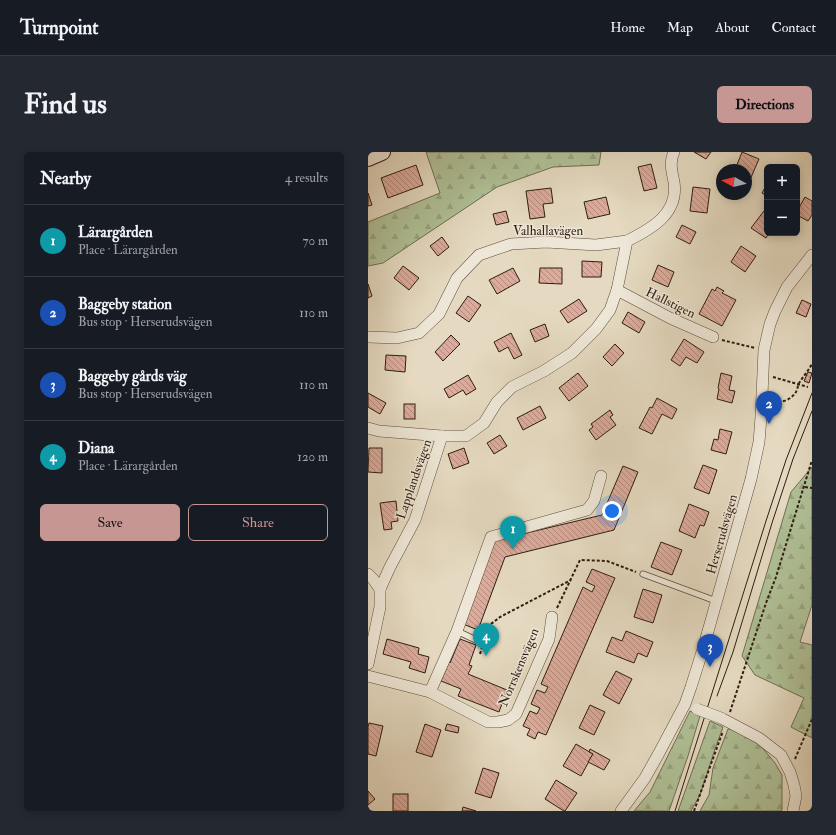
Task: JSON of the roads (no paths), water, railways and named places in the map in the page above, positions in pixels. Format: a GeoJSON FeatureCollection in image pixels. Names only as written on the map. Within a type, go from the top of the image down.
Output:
{"type":"FeatureCollection","features":[{"type":"Feature","properties":{"kind":"main road"},"geometry":{"type":"LineString","coordinates":[[368,158],[382,152]]}},
{"type":"Feature","properties":{"kind":"street"},"geometry":{"type":"LineString","coordinates":[[627,241],[654,226],[664,216],[670,206],[674,188],[671,164],[674,152]]}},
{"type":"Feature","properties":{"kind":"street","name":"Lapplandsvägen"},"geometry":{"type":"LineString","coordinates":[[380,589],[390,567],[416,520],[442,436],[466,436],[484,423],[497,402],[512,388],[544,371],[572,353],[596,329],[610,310],[617,290],[627,241]]}},
{"type":"Feature","properties":{"kind":"street","name":"Valhallavägen"},"geometry":{"type":"LineString","coordinates":[[368,337],[397,338],[419,333],[439,314],[457,278],[479,255],[511,244],[546,242],[596,244],[627,241]]}},
{"type":"Feature","properties":{"kind":"street","name":"Herserudsvägen"},"geometry":{"type":"LineString","coordinates":[[621,811],[645,778],[684,704],[703,649],[751,479],[759,442],[764,350],[770,324],[788,287],[812,255]]}},
{"type":"Feature","properties":{"kind":"street","name":"Hallstigen"},"geometry":{"type":"LineString","coordinates":[[617,290],[670,318],[716,338]]}},
{"type":"Feature","properties":{"kind":"street"},"geometry":{"type":"LineString","coordinates":[[368,428],[379,431],[442,436]]}},
{"type":"Feature","properties":{"kind":"street"},"geometry":{"type":"LineString","coordinates":[[430,692],[457,632],[491,537],[587,510],[594,501],[601,476]]}},
{"type":"Feature","properties":{"kind":"street"},"geometry":{"type":"LineString","coordinates":[[368,574],[380,589],[380,607],[368,664]]}},
{"type":"Feature","properties":{"kind":"street","name":"Norrskensvägen"},"geometry":{"type":"LineString","coordinates":[[368,676],[430,692],[488,722],[508,720],[516,714],[549,638],[552,617]]}},
{"type":"Feature","properties":{"kind":"street"},"geometry":{"type":"LineString","coordinates":[[684,704],[724,719],[759,738],[781,755],[790,772],[794,785],[796,796],[793,811]]}},
{"type":"Feature","properties":{"kind":"lane"},"geometry":{"type":"LineString","coordinates":[[643,574],[716,601]]}},
{"type":"Feature","properties":{"kind":"lane"},"geometry":{"type":"LineString","coordinates":[[457,632],[476,640]]}},
{"type":"Feature","properties":{"kind":"tram line"},"geometry":{"type":"LineString","coordinates":[[675,811],[766,521],[786,460],[812,393]]}},
{"type":"Feature","properties":{"kind":"tram line"},"geometry":{"type":"LineString","coordinates":[[717,696],[733,652],[793,459],[812,411]]}},
{"type":"Feature","properties":{"kind":"place","name":"Baggeby station"},"geometry":{"type":"Point","coordinates":[769,424]}},
{"type":"Feature","properties":{"kind":"place","name":"Lärargården"},"geometry":{"type":"Point","coordinates":[513,549]}},
{"type":"Feature","properties":{"kind":"place","name":"Diana"},"geometry":{"type":"Point","coordinates":[486,656]}},
{"type":"Feature","properties":{"kind":"place","name":"Baggeby gårds väg"},"geometry":{"type":"Point","coordinates":[710,667]}}]}
